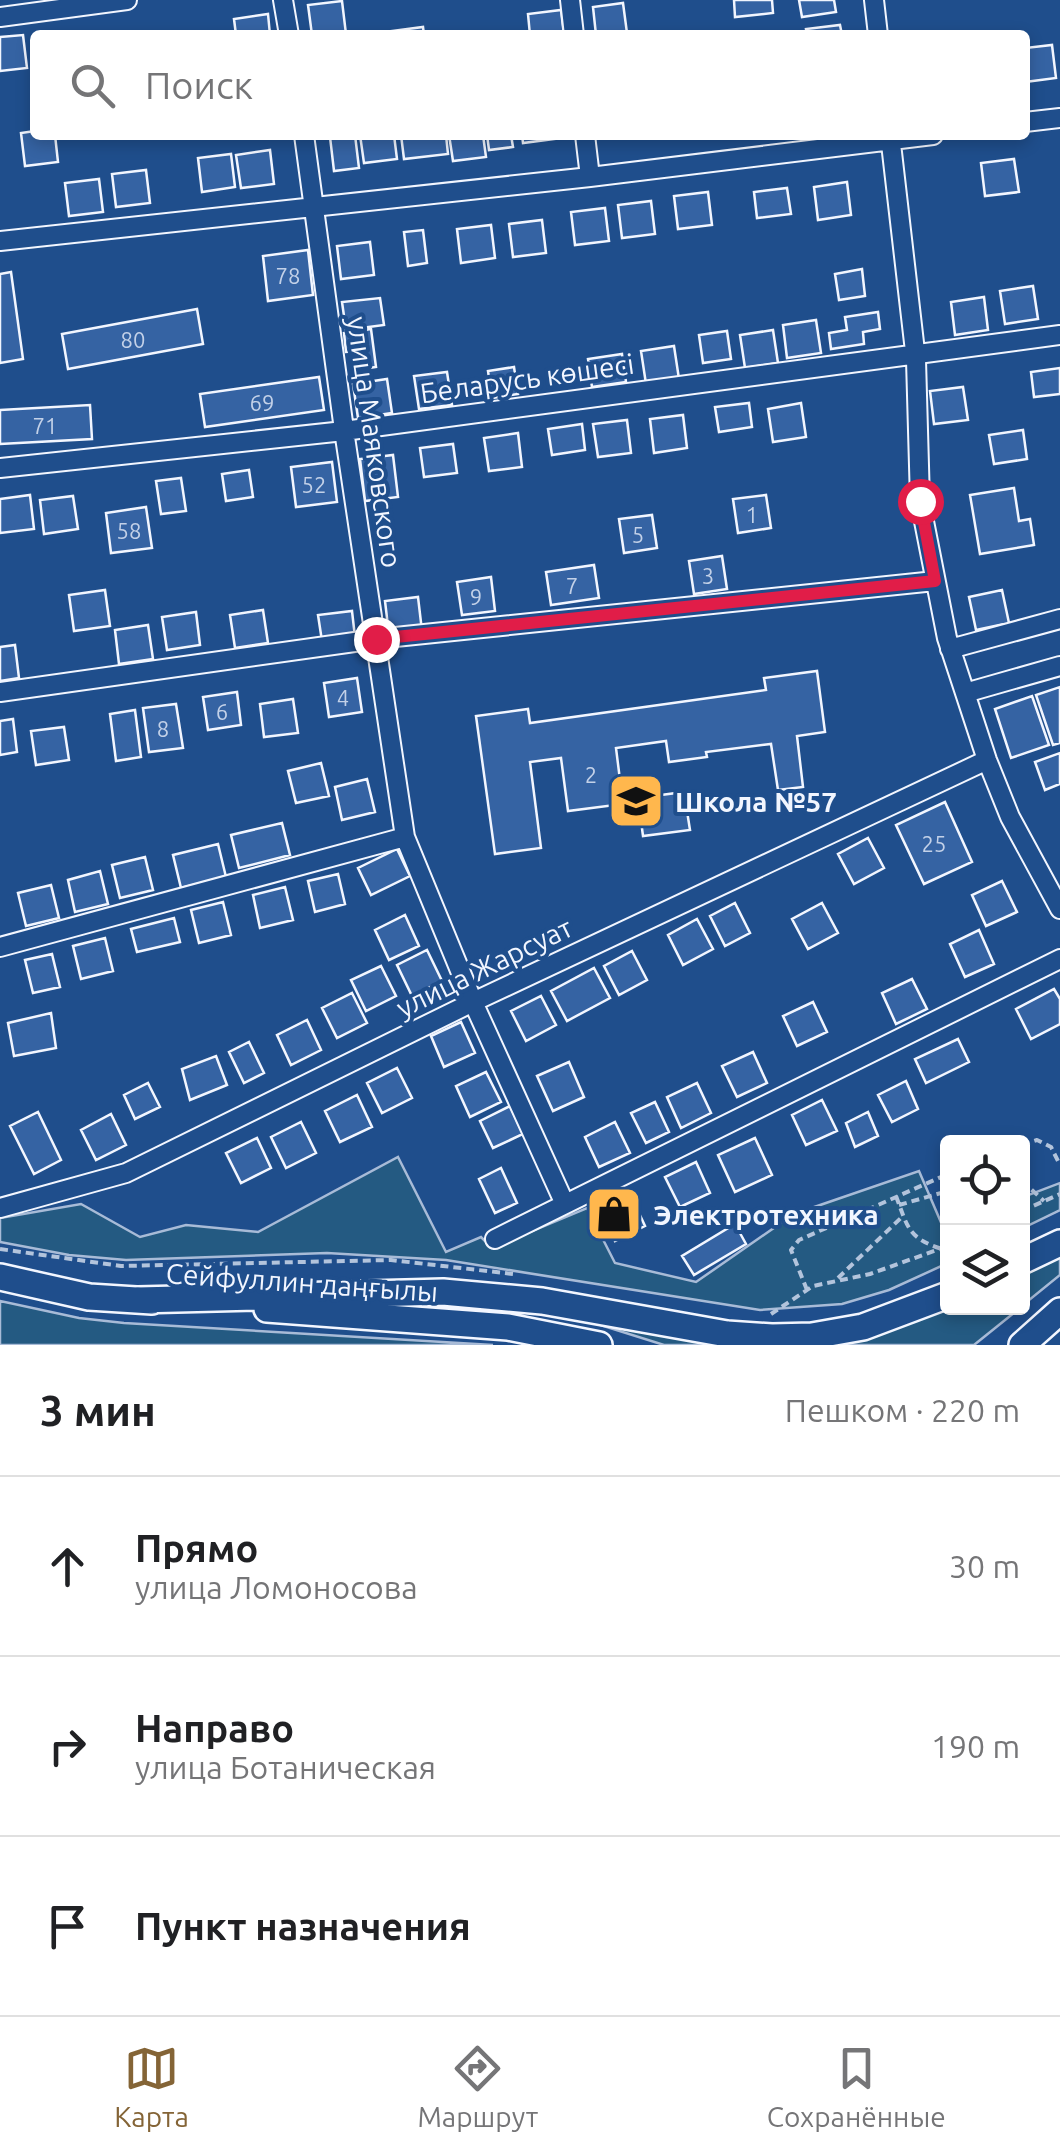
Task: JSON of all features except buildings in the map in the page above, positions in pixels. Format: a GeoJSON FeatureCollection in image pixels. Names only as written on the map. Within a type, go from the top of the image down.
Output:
{"type":"FeatureCollection","features":[{"type":"Feature","properties":{"kind":"main road"},"geometry":{"type":"LineString","coordinates":[[1030,1257],[1060,1243]]}},
{"type":"Feature","properties":{"kind":"main road","name":"Сейфуллин даңғылы"},"geometry":{"type":"LineString","coordinates":[[0,1277],[57,1292],[508,1327],[599,1345]]}},
{"type":"Feature","properties":{"kind":"main road"},"geometry":{"type":"LineString","coordinates":[[138,1300],[443,1292],[542,1301],[727,1334],[772,1337],[863,1328],[940,1298]]}},
{"type":"Feature","properties":{"kind":"main road"},"geometry":{"type":"LineString","coordinates":[[1022,1345],[1060,1311]]}},
{"type":"Feature","properties":{"kind":"street"},"geometry":{"type":"LineString","coordinates":[[0,16],[127,0]]}},
{"type":"Feature","properties":{"kind":"street"},"geometry":{"type":"LineString","coordinates":[[284,0],[288,30]]}},
{"type":"Feature","properties":{"kind":"street"},"geometry":{"type":"LineString","coordinates":[[570,0],[573,30]]}},
{"type":"Feature","properties":{"kind":"street"},"geometry":{"type":"LineString","coordinates":[[874,0],[877,30]]}},
{"type":"Feature","properties":{"kind":"street"},"geometry":{"type":"LineString","coordinates":[[1030,121],[1060,118]]}},
{"type":"Feature","properties":{"kind":"street","name":"улица Маяковского"},"geometry":{"type":"LineString","coordinates":[[305,140],[406,837],[474,1002],[564,1202]]}},
{"type":"Feature","properties":{"kind":"street"},"geometry":{"type":"LineString","coordinates":[[586,140],[590,176]]}},
{"type":"Feature","properties":{"kind":"street"},"geometry":{"type":"LineString","coordinates":[[0,241],[590,176],[874,140]]}},
{"type":"Feature","properties":{"kind":"street"},"geometry":{"type":"LineString","coordinates":[[890,140],[915,352],[920,501],[950,649],[986,760],[1010,816],[1060,909]]}},
{"type":"Feature","properties":{"kind":"street","name":"Беларусь көшесі"},"geometry":{"type":"LineString","coordinates":[[0,468],[344,430],[915,352],[1060,336]]}},
{"type":"Feature","properties":{"kind":"street"},"geometry":{"type":"LineString","coordinates":[[0,692],[376,639],[935,581]]}},
{"type":"Feature","properties":{"kind":"street"},"geometry":{"type":"LineString","coordinates":[[950,649],[1060,619]]}},
{"type":"Feature","properties":{"kind":"street"},"geometry":{"type":"LineString","coordinates":[[965,693],[1060,666]]}},
{"type":"Feature","properties":{"kind":"street","name":"улица Жарсуат"},"geometry":{"type":"LineString","coordinates":[[0,1208],[126,1173],[474,1002],[986,760]]}},
{"type":"Feature","properties":{"kind":"street"},"geometry":{"type":"LineString","coordinates":[[0,948],[406,837]]}},
{"type":"Feature","properties":{"kind":"street"},"geometry":{"type":"LineString","coordinates":[[495,1239],[1060,959]]}},
{"type":"Feature","properties":{"kind":"path"},"geometry":{"type":"LineString","coordinates":[[1030,1142],[1051,1146],[1060,1165]]}},
{"type":"Feature","properties":{"kind":"path"},"geometry":{"type":"LineString","coordinates":[[807,1290],[792,1250],[799,1240],[940,1177]]}},
{"type":"Feature","properties":{"kind":"path"},"geometry":{"type":"LineString","coordinates":[[1030,1188],[1044,1202]]}},
{"type":"Feature","properties":{"kind":"path"},"geometry":{"type":"LineString","coordinates":[[900,1205],[940,1192]]}},
{"type":"Feature","properties":{"kind":"path"},"geometry":{"type":"LineString","coordinates":[[1030,1208],[1060,1194]]}},
{"type":"Feature","properties":{"kind":"path"},"geometry":{"type":"LineString","coordinates":[[896,1196],[919,1242],[940,1246]]}},
{"type":"Feature","properties":{"kind":"path"},"geometry":{"type":"LineString","coordinates":[[835,1281],[904,1216]]}},
{"type":"Feature","properties":{"kind":"path"},"geometry":{"type":"LineString","coordinates":[[767,1316],[807,1290],[870,1274],[940,1249]]}},
{"type":"Feature","properties":{"kind":"shaded area"},"geometry":{"type":"Polygon","coordinates":[[[398,1157],[446,1252],[481,1237],[492,1248],[587,1208],[615,1263],[696,1282],[794,1214],[919,1171],[940,1220],[940,1267],[889,1290],[842,1304],[760,1310],[446,1260],[327,1253],[126,1260],[69,1255],[0,1242],[0,1218],[81,1204],[140,1237],[186,1225],[258,1232],[398,1157]]]}},
{"type":"Feature","properties":{"kind":"shaded area"},"geometry":{"type":"Polygon","coordinates":[[[1060,1183],[1060,1210],[1030,1225],[1030,1194],[1060,1183]]]}},
{"type":"Feature","properties":{"kind":"shaded area"},"geometry":{"type":"Polygon","coordinates":[[[1060,1253],[1060,1275],[1030,1299],[1030,1266],[1060,1253]]]}},
{"type":"Feature","properties":{"kind":"shaded area"},"geometry":{"type":"Polygon","coordinates":[[[0,1301],[124,1323],[493,1345],[0,1345],[0,1301]]]}},
{"type":"Feature","properties":{"kind":"shaded area"},"geometry":{"type":"Polygon","coordinates":[[[940,1309],[940,1315],[1011,1315],[974,1345],[664,1345],[597,1324],[600,1316],[727,1339],[940,1309]]]}},
{"type":"Feature","properties":{"kind":"place","name":"Школа №57"},"geometry":{"type":"Point","coordinates":[636,801]}},
{"type":"Feature","properties":{"kind":"place","name":"Электротехника"},"geometry":{"type":"Point","coordinates":[614,1214]}},
{"type":"Feature","properties":{"kind":"route"},"geometry":{"type":"LineString","coordinates":[[376,639],[935,581],[920,501]]}}]}
